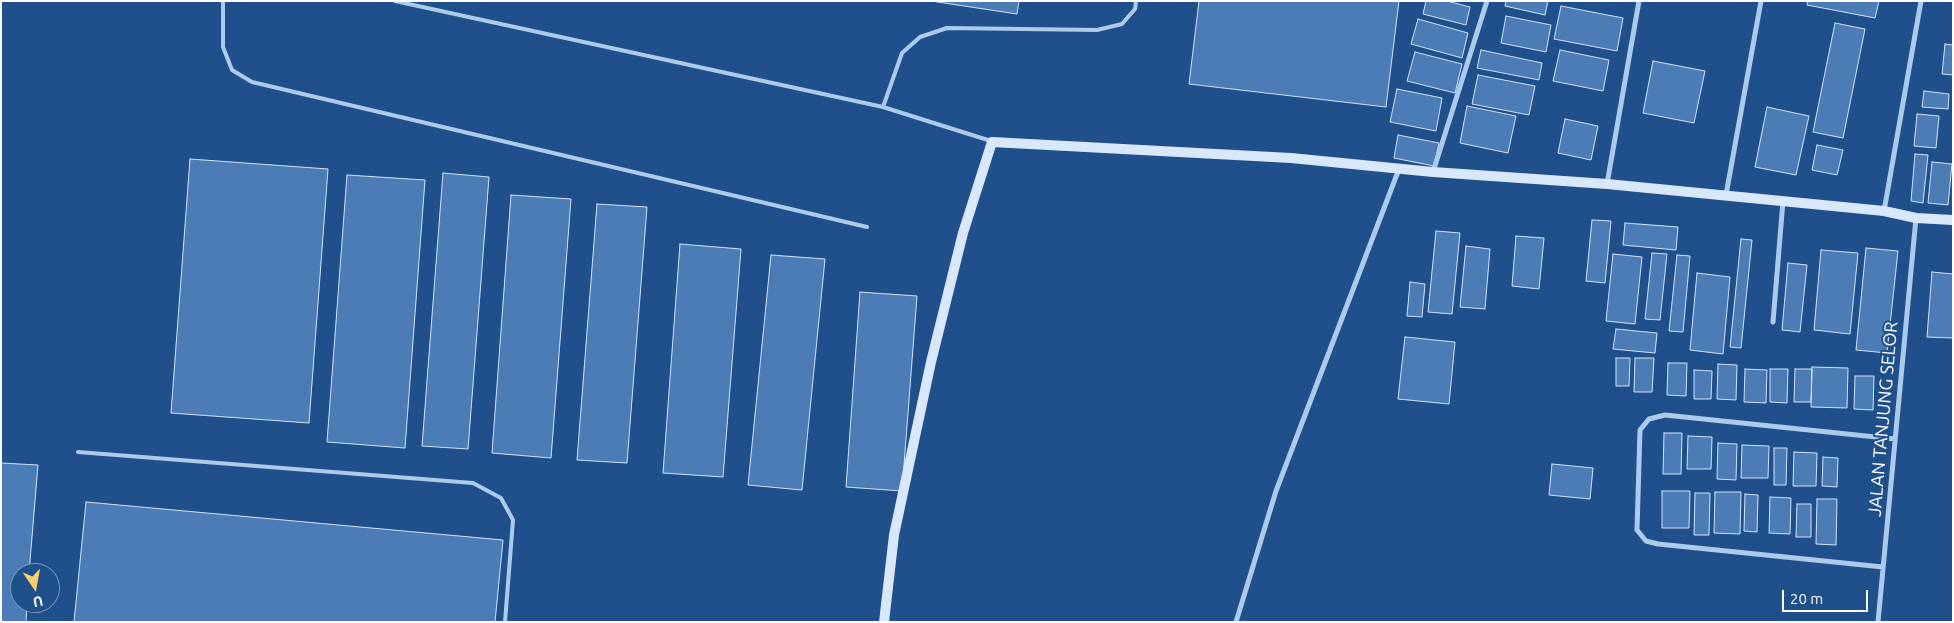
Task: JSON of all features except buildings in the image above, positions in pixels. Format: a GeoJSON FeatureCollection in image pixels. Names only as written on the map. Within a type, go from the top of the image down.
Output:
{"type":"FeatureCollection","features":[{"type":"Feature","properties":{"kind":"main road"},"geometry":{"type":"LineString","coordinates":[[884,622],[894,535],[931,362],[963,233],[992,142],[1290,158],[1433,172],[1726,194],[1884,211],[1916,218],[1953,220]]}},
{"type":"Feature","properties":{"kind":"street"},"geometry":{"type":"LineString","coordinates":[[1433,172],[1486,1]]}},
{"type":"Feature","properties":{"kind":"street"},"geometry":{"type":"LineString","coordinates":[[1607,184],[1639,1]]}},
{"type":"Feature","properties":{"kind":"street"},"geometry":{"type":"LineString","coordinates":[[1726,194],[1761,1]]}},
{"type":"Feature","properties":{"kind":"street"},"geometry":{"type":"LineString","coordinates":[[1884,211],[1922,1]]}},
{"type":"Feature","properties":{"kind":"street"},"geometry":{"type":"LineString","coordinates":[[1236,622],[1276,491],[1399,169]]}},
{"type":"Feature","properties":{"kind":"street"},"geometry":{"type":"LineString","coordinates":[[1773,322],[1783,201]]}},
{"type":"Feature","properties":{"kind":"street","name":"JALAN TANJUNG SELOR"},"geometry":{"type":"LineString","coordinates":[[1878,622],[1916,218]]}},
{"type":"Feature","properties":{"kind":"street"},"geometry":{"type":"LineString","coordinates":[[1883,567],[1658,544],[1646,541],[1637,530],[1640,430],[1649,419],[1665,415],[1895,440]]}},
{"type":"Feature","properties":{"kind":"lane"},"geometry":{"type":"LineString","coordinates":[[223,1],[223,47],[232,70],[252,82],[867,227]]}},
{"type":"Feature","properties":{"kind":"lane"},"geometry":{"type":"LineString","coordinates":[[395,1],[883,107],[992,142]]}},
{"type":"Feature","properties":{"kind":"lane"},"geometry":{"type":"LineString","coordinates":[[883,107],[902,53],[920,37],[947,28],[1097,30],[1122,24],[1135,9],[1136,1]]}},
{"type":"Feature","properties":{"kind":"lane"},"geometry":{"type":"LineString","coordinates":[[78,452],[473,483],[501,498],[514,520],[505,622]]}}]}
